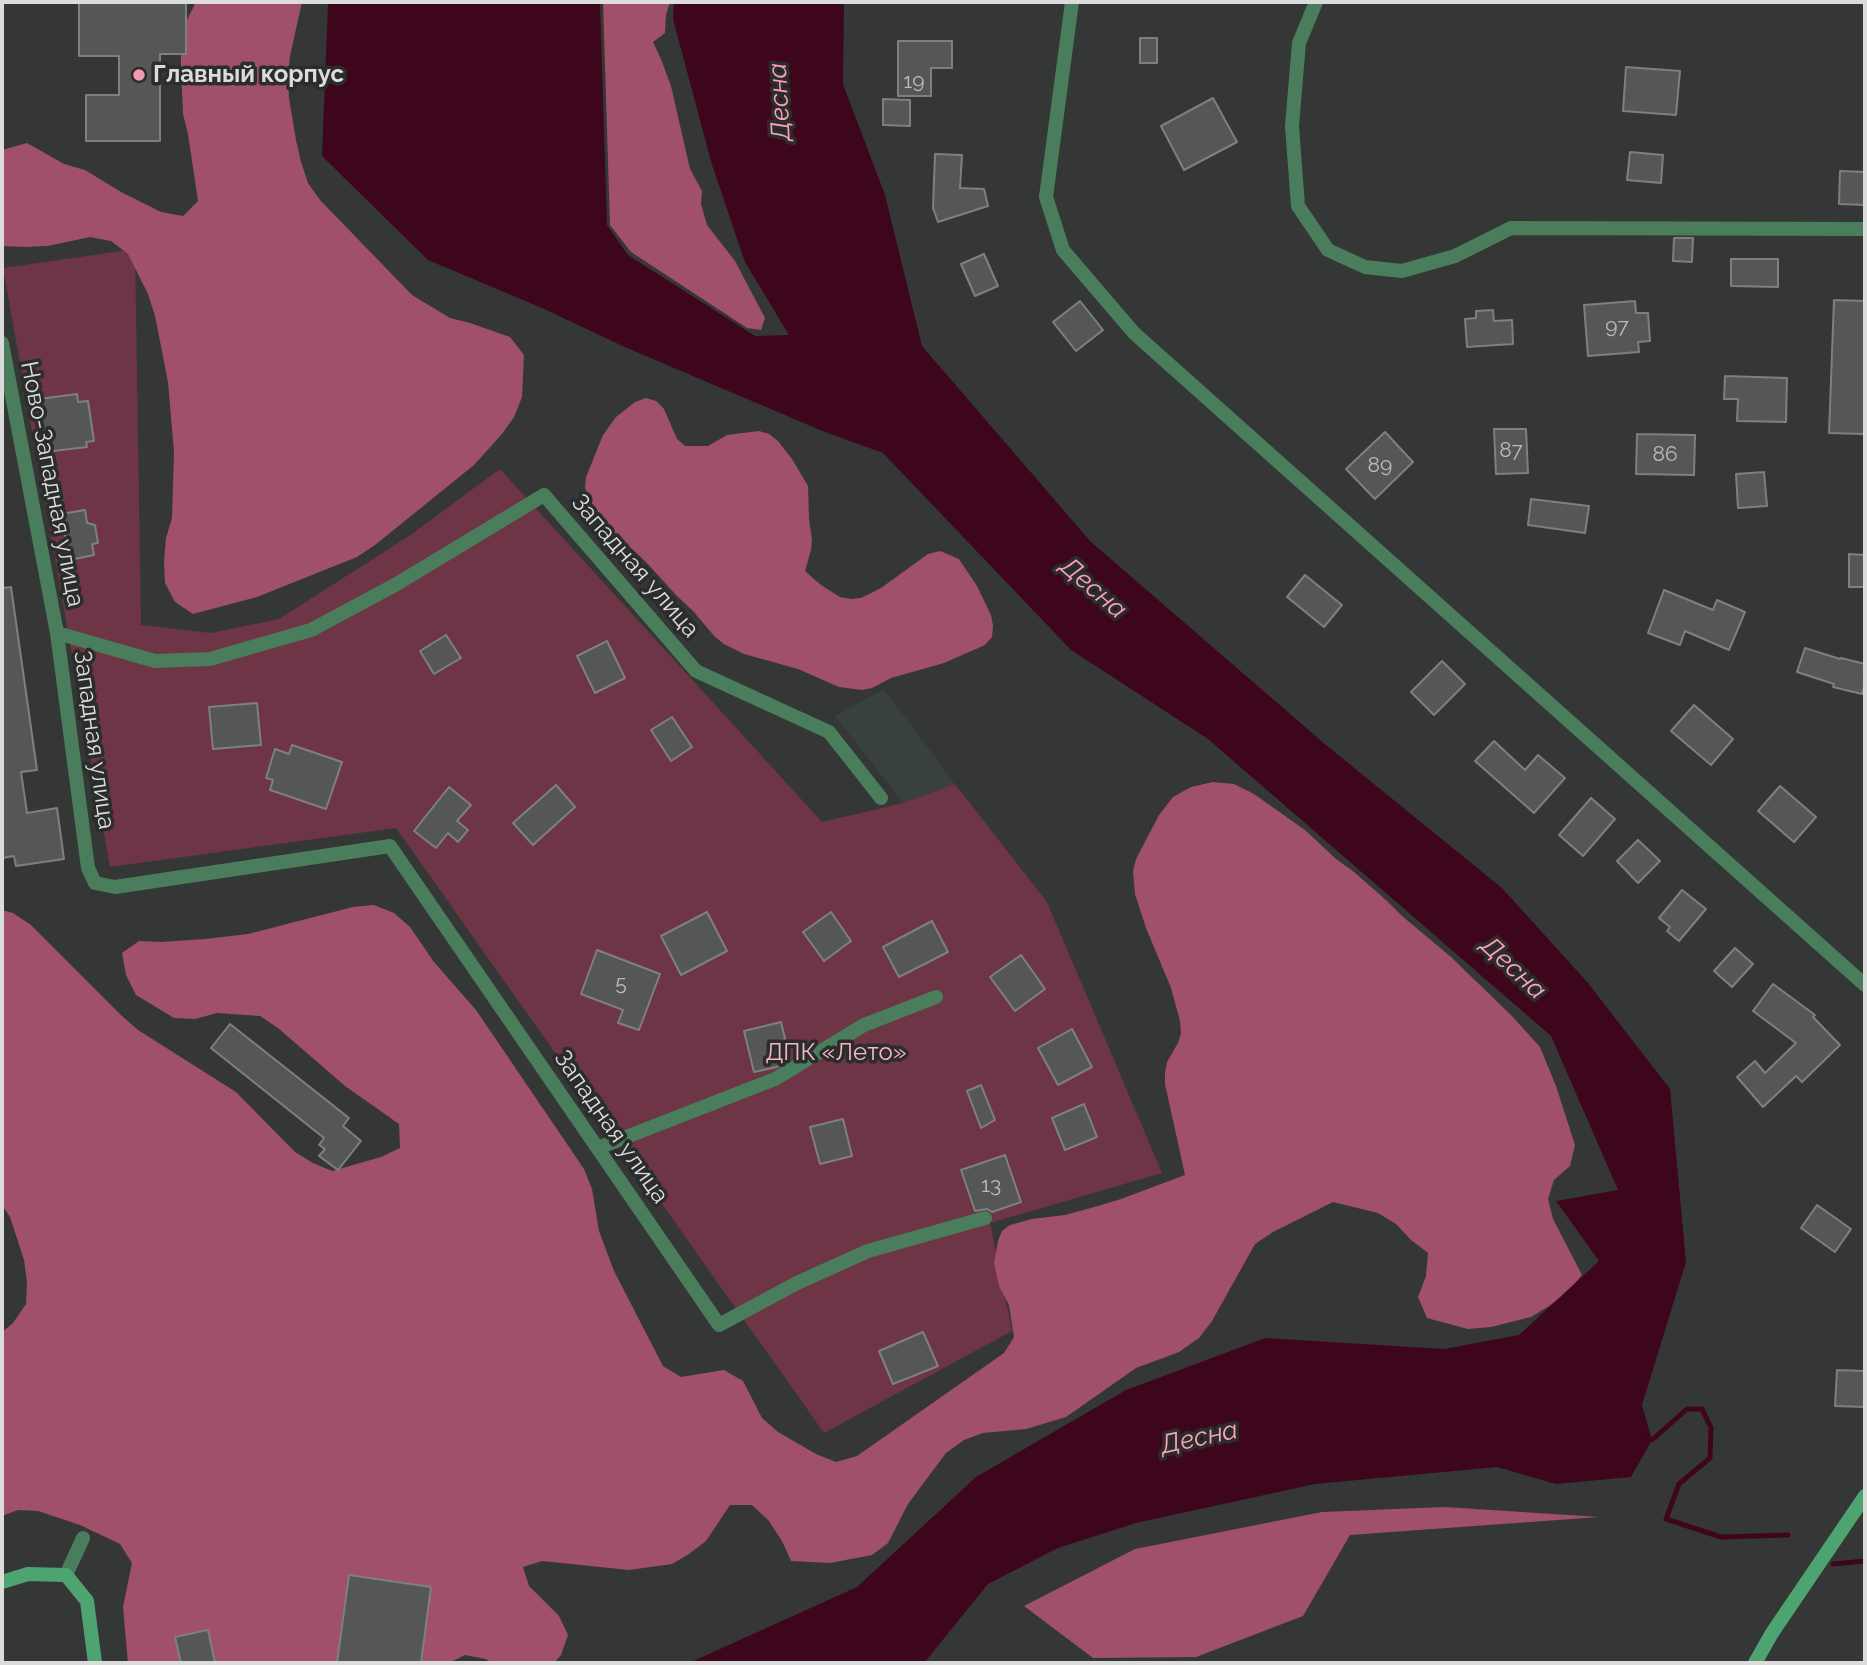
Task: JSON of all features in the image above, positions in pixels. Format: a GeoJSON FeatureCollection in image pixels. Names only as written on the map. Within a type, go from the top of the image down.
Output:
{"type":"FeatureCollection","features":[{"type":"Feature","properties":{"kind":"main road"},"geometry":{"type":"LineString","coordinates":[[1755,1663],[1772,1633],[1865,1496]]}},
{"type":"Feature","properties":{"kind":"main road"},"geometry":{"type":"LineString","coordinates":[[2,1582],[28,1574],[66,1575],[87,1601],[95,1663]]}},
{"type":"Feature","properties":{"kind":"street"},"geometry":{"type":"LineString","coordinates":[[1072,2],[1046,197],[1063,250],[1135,333],[1865,985]]}},
{"type":"Feature","properties":{"kind":"street"},"geometry":{"type":"LineString","coordinates":[[1315,2],[1299,43],[1292,126],[1298,206],[1328,250],[1365,267],[1402,271],[1455,256],[1511,228],[1865,229]]}},
{"type":"Feature","properties":{"kind":"street","name":"Ново-Западная улица"},"geometry":{"type":"LineString","coordinates":[[2,343],[57,633]]}},
{"type":"Feature","properties":{"kind":"street","name":"Западная улица"},"geometry":{"type":"LineString","coordinates":[[881,798],[830,733],[696,671],[544,495],[395,584],[311,630],[210,659],[155,661],[57,633],[88,868],[95,883],[115,887],[390,846],[719,1325],[797,1283],[868,1251],[985,1218]]}},
{"type":"Feature","properties":{"kind":"street"},"geometry":{"type":"LineString","coordinates":[[598,1148],[775,1079],[864,1024],[936,997]]}},
{"type":"Feature","properties":{"kind":"street"},"geometry":{"type":"LineString","coordinates":[[66,1575],[83,1538]]}},
{"type":"Feature","properties":{"kind":"shaded area"},"geometry":{"type":"Polygon","coordinates":[[[196,2],[302,2],[288,76],[296,140],[308,183],[320,200],[412,295],[450,318],[510,337],[524,355],[522,397],[514,417],[502,434],[474,465],[375,545],[357,557],[257,597],[193,614],[175,602],[165,583],[166,538],[172,518],[174,452],[168,382],[148,294],[128,254],[111,241],[90,237],[48,246],[2,246],[2,150],[27,143],[64,164],[85,170],[161,212],[183,216],[198,201],[183,114],[181,68],[185,24],[196,2]]]}},
{"type":"Feature","properties":{"kind":"shaded area"},"geometry":{"type":"Polygon","coordinates":[[[603,2],[670,2],[665,33],[653,42],[671,86],[690,169],[702,191],[701,204],[707,225],[735,261],[765,318],[761,330],[747,328],[631,252],[610,225],[603,2]]]}},
{"type":"Feature","properties":{"kind":"shaded area"},"geometry":{"type":"Polygon","coordinates":[[[646,398],[656,401],[664,409],[677,439],[685,446],[708,446],[727,435],[759,431],[778,441],[808,486],[812,540],[805,571],[821,585],[840,597],[861,598],[881,588],[928,554],[940,551],[959,559],[977,586],[991,615],[992,637],[985,645],[944,663],[891,678],[862,690],[839,687],[798,669],[744,654],[724,644],[646,562],[600,519],[588,499],[586,477],[603,435],[616,417],[635,402],[646,398]]]}},
{"type":"Feature","properties":{"kind":"shaded area"},"geometry":{"type":"Polygon","coordinates":[[[884,689],[955,784],[903,803],[835,716],[884,689]]]}},
{"type":"Feature","properties":{"kind":"shaded area"},"geometry":{"type":"Polygon","coordinates":[[[1213,782],[1234,784],[1254,794],[1305,830],[1451,957],[1540,1047],[1575,1145],[1570,1166],[1554,1180],[1548,1199],[1553,1219],[1582,1275],[1567,1293],[1549,1306],[1531,1317],[1491,1327],[1468,1329],[1427,1318],[1418,1297],[1426,1276],[1428,1253],[1396,1224],[1378,1213],[1333,1202],[1255,1244],[1212,1321],[1199,1338],[1179,1352],[1136,1368],[1066,1417],[1026,1429],[983,1433],[964,1440],[946,1453],[908,1504],[888,1543],[872,1555],[830,1563],[791,1561],[769,1521],[752,1505],[730,1505],[706,1541],[672,1564],[629,1570],[542,1561],[523,1567],[529,1586],[559,1616],[568,1635],[561,1655],[554,1663],[492,1663],[486,1659],[465,1655],[449,1663],[128,1663],[123,1607],[132,1563],[120,1544],[80,1525],[38,1511],[18,1510],[2,1516],[2,1332],[13,1323],[26,1304],[27,1282],[24,1260],[10,1217],[2,1205],[2,910],[13,913],[31,925],[138,1030],[236,1092],[295,1152],[332,1171],[381,1157],[400,1148],[399,1124],[345,1086],[278,1028],[260,1016],[217,1013],[195,1019],[174,1018],[136,995],[126,975],[122,953],[139,941],[161,942],[248,934],[353,907],[374,905],[394,913],[410,927],[434,962],[476,1010],[584,1169],[592,1189],[599,1231],[614,1271],[663,1366],[681,1377],[724,1370],[743,1381],[762,1418],[778,1432],[836,1462],[857,1456],[1004,1353],[1014,1337],[1009,1305],[999,1286],[994,1263],[1002,1231],[1010,1225],[1032,1219],[1065,1215],[1121,1199],[1185,1175],[1165,1084],[1167,1062],[1181,1033],[1180,1021],[1171,988],[1135,894],[1133,871],[1136,859],[1159,815],[1173,797],[1191,787],[1213,782]]]}},
{"type":"Feature","properties":{"kind":"shaded area"},"geometry":{"type":"Polygon","coordinates":[[[1445,1507],[1599,1517],[1350,1535],[1303,1616],[1196,1657],[1093,1658],[1024,1606],[1135,1549],[1322,1512],[1445,1507]]]}},
{"type":"Feature","properties":{"kind":"green space","name":"ДПК «Лето»"},"geometry":{"type":"Polygon","coordinates":[[[135,249],[141,625],[211,633],[279,619],[409,536],[500,469],[822,822],[903,803],[955,784],[1047,902],[1162,1173],[990,1223],[1012,1331],[824,1433],[396,828],[110,867],[3,268],[135,249]]]}},
{"type":"Feature","properties":{"kind":"water","name":"Десна"},"geometry":{"type":"Polygon","coordinates":[[[328,2],[600,2],[607,225],[628,255],[755,336],[789,335],[745,262],[712,165],[673,19],[674,2],[844,2],[843,84],[885,195],[922,346],[1090,541],[1326,745],[1502,888],[1588,983],[1670,1089],[1686,1262],[1642,1405],[1652,1440],[1631,1477],[1556,1484],[1497,1467],[1315,1484],[1136,1523],[1058,1548],[988,1584],[924,1663],[689,1663],[857,1587],[976,1477],[1126,1390],[1265,1338],[1444,1349],[1519,1335],[1599,1261],[1556,1201],[1618,1190],[1551,1036],[1208,739],[1071,650],[883,453],[820,430],[428,260],[322,156],[328,2]]]}},
{"type":"Feature","properties":{"kind":"building","name":"Главный корпус"},"geometry":{"type":"Polygon","coordinates":[[[79,2],[186,2],[186,54],[160,54],[160,141],[86,141],[86,95],[119,95],[119,56],[79,56],[79,2]]]}},
{"type":"Feature","properties":{"kind":"building"},"geometry":{"type":"Polygon","coordinates":[[[1140,38],[1157,38],[1157,63],[1140,63],[1140,38]]]}},
{"type":"Feature","properties":{"kind":"building"},"geometry":{"type":"Polygon","coordinates":[[[898,41],[952,41],[952,68],[931,68],[931,96],[898,96],[898,41]]]}},
{"type":"Feature","properties":{"kind":"building"},"geometry":{"type":"Polygon","coordinates":[[[1626,67],[1680,71],[1676,115],[1623,111],[1626,67]]]}},
{"type":"Feature","properties":{"kind":"building"},"geometry":{"type":"Polygon","coordinates":[[[1213,98],[1237,142],[1184,170],[1161,126],[1213,98]]]}},
{"type":"Feature","properties":{"kind":"building"},"geometry":{"type":"Polygon","coordinates":[[[883,99],[910,100],[910,126],[883,125],[883,99]]]}},
{"type":"Feature","properties":{"kind":"building"},"geometry":{"type":"Polygon","coordinates":[[[1630,152],[1663,155],[1661,183],[1627,180],[1630,152]]]}},
{"type":"Feature","properties":{"kind":"building"},"geometry":{"type":"Polygon","coordinates":[[[935,154],[962,155],[960,188],[984,189],[988,206],[938,222],[933,208],[935,154]]]}},
{"type":"Feature","properties":{"kind":"building"},"geometry":{"type":"Polygon","coordinates":[[[1840,171],[1865,172],[1865,205],[1839,204],[1840,171]]]}},
{"type":"Feature","properties":{"kind":"building"},"geometry":{"type":"Polygon","coordinates":[[[1674,238],[1693,238],[1692,262],[1673,261],[1674,238]]]}},
{"type":"Feature","properties":{"kind":"building"},"geometry":{"type":"Polygon","coordinates":[[[984,254],[998,286],[975,296],[961,264],[984,254]]]}},
{"type":"Feature","properties":{"kind":"building"},"geometry":{"type":"Polygon","coordinates":[[[1731,259],[1778,259],[1778,287],[1731,286],[1731,259]]]}},
{"type":"Feature","properties":{"kind":"building"},"geometry":{"type":"Polygon","coordinates":[[[1834,300],[1865,301],[1865,434],[1829,433],[1834,300]]]}},
{"type":"Feature","properties":{"kind":"building"},"geometry":{"type":"Polygon","coordinates":[[[1080,301],[1103,330],[1076,351],[1053,322],[1080,301]]]}},
{"type":"Feature","properties":{"kind":"building"},"geometry":{"type":"Polygon","coordinates":[[[1635,301],[1636,313],[1648,313],[1650,341],[1638,342],[1639,352],[1588,356],[1584,305],[1635,301]]]}},
{"type":"Feature","properties":{"kind":"building"},"geometry":{"type":"Polygon","coordinates":[[[1493,310],[1494,321],[1512,320],[1513,344],[1467,347],[1465,319],[1476,318],[1476,311],[1493,310]]]}},
{"type":"Feature","properties":{"kind":"building"},"geometry":{"type":"Polygon","coordinates":[[[1725,376],[1787,378],[1786,422],[1737,421],[1738,399],[1724,399],[1725,376]]]}},
{"type":"Feature","properties":{"kind":"building"},"geometry":{"type":"Polygon","coordinates":[[[77,394],[78,402],[88,401],[94,441],[86,442],[87,447],[44,452],[39,399],[77,394]]]}},
{"type":"Feature","properties":{"kind":"building"},"geometry":{"type":"Polygon","coordinates":[[[1494,429],[1526,429],[1528,473],[1496,474],[1494,429]]]}},
{"type":"Feature","properties":{"kind":"building"},"geometry":{"type":"Polygon","coordinates":[[[1385,432],[1413,462],[1375,499],[1346,469],[1385,432]]]}},
{"type":"Feature","properties":{"kind":"building"},"geometry":{"type":"Polygon","coordinates":[[[1637,434],[1695,435],[1694,475],[1636,474],[1637,434]]]}},
{"type":"Feature","properties":{"kind":"building"},"geometry":{"type":"Polygon","coordinates":[[[1764,472],[1767,506],[1738,508],[1736,474],[1764,472]]]}},
{"type":"Feature","properties":{"kind":"building"},"geometry":{"type":"Polygon","coordinates":[[[1531,499],[1589,506],[1585,533],[1528,525],[1531,499]]]}},
{"type":"Feature","properties":{"kind":"building"},"geometry":{"type":"Polygon","coordinates":[[[85,510],[87,523],[95,525],[98,543],[92,544],[94,555],[70,560],[61,514],[85,510]]]}},
{"type":"Feature","properties":{"kind":"building"},"geometry":{"type":"Polygon","coordinates":[[[1849,554],[1865,555],[1865,587],[1849,587],[1849,554]]]}},
{"type":"Feature","properties":{"kind":"building"},"geometry":{"type":"Polygon","coordinates":[[[1305,575],[1342,605],[1324,627],[1287,597],[1305,575]]]}},
{"type":"Feature","properties":{"kind":"building"},"geometry":{"type":"Polygon","coordinates":[[[11,587],[37,770],[21,772],[27,813],[57,808],[64,859],[16,866],[14,856],[2,858],[2,588],[11,587]]]}},
{"type":"Feature","properties":{"kind":"building"},"geometry":{"type":"Polygon","coordinates":[[[1664,590],[1713,610],[1717,600],[1745,612],[1729,650],[1685,631],[1680,645],[1648,633],[1664,590]]]}},
{"type":"Feature","properties":{"kind":"building"},"geometry":{"type":"Polygon","coordinates":[[[446,635],[461,658],[434,674],[420,651],[446,635]]]}},
{"type":"Feature","properties":{"kind":"building"},"geometry":{"type":"Polygon","coordinates":[[[607,641],[625,678],[595,693],[577,656],[607,641]]]}},
{"type":"Feature","properties":{"kind":"building"},"geometry":{"type":"Polygon","coordinates":[[[1805,648],[1865,664],[1862,694],[1833,687],[1834,684],[1797,672],[1805,648]]]}},
{"type":"Feature","properties":{"kind":"building"},"geometry":{"type":"Polygon","coordinates":[[[1442,661],[1465,684],[1434,715],[1411,692],[1442,661]]]}},
{"type":"Feature","properties":{"kind":"building"},"geometry":{"type":"Polygon","coordinates":[[[257,703],[261,745],[213,749],[209,707],[257,703]]]}},
{"type":"Feature","properties":{"kind":"building"},"geometry":{"type":"Polygon","coordinates":[[[1694,705],[1733,739],[1711,765],[1671,731],[1694,705]]]}},
{"type":"Feature","properties":{"kind":"building"},"geometry":{"type":"Polygon","coordinates":[[[672,717],[692,747],[671,761],[651,730],[672,717]]]}},
{"type":"Feature","properties":{"kind":"building"},"geometry":{"type":"Polygon","coordinates":[[[1494,741],[1525,770],[1538,755],[1565,778],[1534,813],[1475,761],[1494,741]]]}},
{"type":"Feature","properties":{"kind":"building"},"geometry":{"type":"Polygon","coordinates":[[[292,745],[342,762],[326,809],[270,790],[273,780],[266,778],[275,749],[289,754],[292,745]]]}},
{"type":"Feature","properties":{"kind":"building"},"geometry":{"type":"Polygon","coordinates":[[[556,785],[575,807],[533,845],[513,823],[556,785]]]}},
{"type":"Feature","properties":{"kind":"building"},"geometry":{"type":"Polygon","coordinates":[[[1780,786],[1816,817],[1794,842],[1758,811],[1780,786]]]}},
{"type":"Feature","properties":{"kind":"building"},"geometry":{"type":"Polygon","coordinates":[[[449,787],[471,805],[457,821],[468,830],[458,842],[448,833],[436,848],[414,831],[449,787]]]}},
{"type":"Feature","properties":{"kind":"building"},"geometry":{"type":"Polygon","coordinates":[[[1591,798],[1615,819],[1583,856],[1559,835],[1591,798]]]}},
{"type":"Feature","properties":{"kind":"building"},"geometry":{"type":"Polygon","coordinates":[[[1638,840],[1660,861],[1638,883],[1617,861],[1638,840]]]}},
{"type":"Feature","properties":{"kind":"building"},"geometry":{"type":"Polygon","coordinates":[[[1682,890],[1706,909],[1679,941],[1667,931],[1670,927],[1659,918],[1682,890]]]}},
{"type":"Feature","properties":{"kind":"building"},"geometry":{"type":"Polygon","coordinates":[[[707,912],[727,951],[681,975],[661,936],[707,912]]]}},
{"type":"Feature","properties":{"kind":"building"},"geometry":{"type":"Polygon","coordinates":[[[831,912],[851,941],[824,961],[803,932],[831,912]]]}},
{"type":"Feature","properties":{"kind":"building"},"geometry":{"type":"Polygon","coordinates":[[[932,921],[948,952],[899,977],[883,947],[932,921]]]}},
{"type":"Feature","properties":{"kind":"building"},"geometry":{"type":"Polygon","coordinates":[[[1735,948],[1753,964],[1732,987],[1714,971],[1735,948]]]}},
{"type":"Feature","properties":{"kind":"building"},"geometry":{"type":"Polygon","coordinates":[[[597,950],[660,974],[639,1030],[618,1023],[623,1010],[581,994],[597,950]]]}},
{"type":"Feature","properties":{"kind":"building"},"geometry":{"type":"Polygon","coordinates":[[[1021,955],[1045,989],[1015,1011],[990,977],[1021,955]]]}},
{"type":"Feature","properties":{"kind":"building"},"geometry":{"type":"Polygon","coordinates":[[[1773,984],[1815,1015],[1813,1017],[1840,1045],[1802,1082],[1796,1076],[1763,1107],[1737,1077],[1755,1061],[1765,1073],[1796,1043],[1753,1011],[1773,984]]]}},
{"type":"Feature","properties":{"kind":"building"},"geometry":{"type":"Polygon","coordinates":[[[781,1022],[790,1059],[777,1067],[754,1072],[744,1031],[781,1022]]]}},
{"type":"Feature","properties":{"kind":"building"},"geometry":{"type":"Polygon","coordinates":[[[230,1024],[349,1118],[343,1126],[361,1141],[338,1170],[319,1156],[325,1149],[319,1145],[324,1138],[211,1048],[230,1024]]]}},
{"type":"Feature","properties":{"kind":"building"},"geometry":{"type":"Polygon","coordinates":[[[1072,1029],[1092,1067],[1058,1085],[1038,1048],[1072,1029]]]}},
{"type":"Feature","properties":{"kind":"building"},"geometry":{"type":"Polygon","coordinates":[[[981,1085],[995,1120],[981,1128],[967,1091],[981,1085]]]}},
{"type":"Feature","properties":{"kind":"building"},"geometry":{"type":"Polygon","coordinates":[[[1084,1104],[1097,1137],[1065,1150],[1052,1118],[1084,1104]]]}},
{"type":"Feature","properties":{"kind":"building"},"geometry":{"type":"Polygon","coordinates":[[[843,1119],[852,1156],[820,1164],[810,1127],[843,1119]]]}},
{"type":"Feature","properties":{"kind":"building"},"geometry":{"type":"Polygon","coordinates":[[[1005,1155],[1021,1202],[992,1212],[987,1209],[975,1211],[961,1170],[1005,1155]]]}},
{"type":"Feature","properties":{"kind":"building"},"geometry":{"type":"Polygon","coordinates":[[[1817,1205],[1851,1229],[1835,1252],[1801,1228],[1817,1205]]]}},
{"type":"Feature","properties":{"kind":"building"},"geometry":{"type":"Polygon","coordinates":[[[923,1332],[938,1366],[893,1384],[879,1351],[923,1332]]]}},
{"type":"Feature","properties":{"kind":"building"},"geometry":{"type":"Polygon","coordinates":[[[1837,1370],[1865,1371],[1865,1407],[1835,1406],[1837,1370]]]}},
{"type":"Feature","properties":{"kind":"building"},"geometry":{"type":"Polygon","coordinates":[[[349,1575],[431,1587],[421,1663],[337,1663],[349,1575]]]}},
{"type":"Feature","properties":{"kind":"building"},"geometry":{"type":"Polygon","coordinates":[[[208,1630],[215,1663],[181,1663],[175,1637],[208,1630]]]}},
{"type":"Feature","properties":{"kind":"waterway"},"geometry":{"type":"LineString","coordinates":[[1646,1439],[1652,1440],[1687,1409],[1702,1409],[1711,1428],[1710,1458],[1679,1484],[1666,1519],[1721,1537],[1788,1535]]}},
{"type":"Feature","properties":{"kind":"waterway"},"geometry":{"type":"LineString","coordinates":[[1833,1564],[1865,1561]]}},
{"type":"Feature","properties":{"kind":"place","name":"Главный корпус"},"geometry":{"type":"Point","coordinates":[139,75]}}]}
